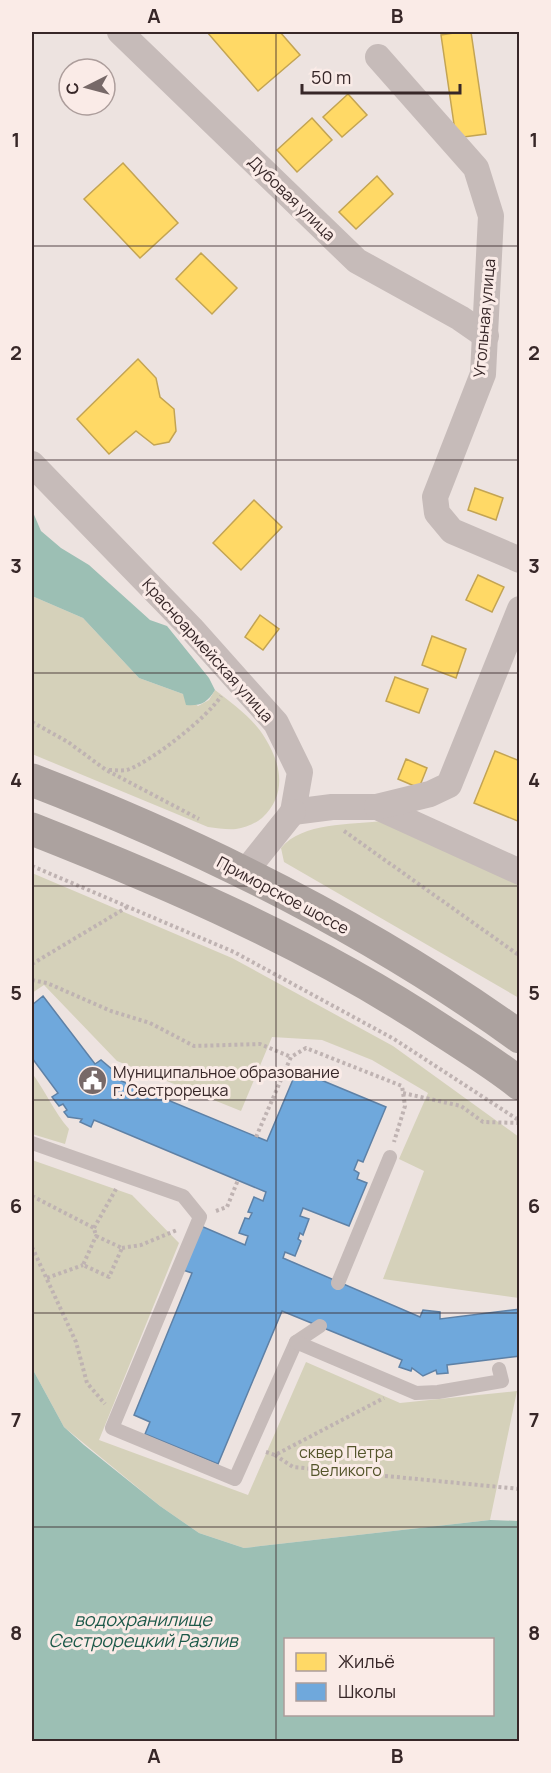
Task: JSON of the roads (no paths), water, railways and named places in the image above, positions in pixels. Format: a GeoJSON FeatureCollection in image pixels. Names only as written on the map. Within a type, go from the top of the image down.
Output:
{"type":"FeatureCollection","features":[{"type":"Feature","properties":{"kind":"highway","name":"Приморское шоссе"},"geometry":{"type":"LineString","coordinates":[[32,780],[245,872],[395,955],[468,1001],[519,1038]]}},
{"type":"Feature","properties":{"kind":"highway"},"geometry":{"type":"LineString","coordinates":[[32,829],[130,867],[268,929],[395,999],[519,1084]]}},
{"type":"Feature","properties":{"kind":"street","name":"Дубовая улица"},"geometry":{"type":"LineString","coordinates":[[120,32],[357,261],[460,318],[486,336]]}},
{"type":"Feature","properties":{"kind":"street","name":"Угольная улица"},"geometry":{"type":"LineString","coordinates":[[378,57],[477,168],[491,216],[483,374],[435,497],[437,513],[452,531],[519,560]]}},
{"type":"Feature","properties":{"kind":"street","name":"Красноармейская улица"},"geometry":{"type":"LineString","coordinates":[[32,464],[190,628],[276,723],[300,772],[293,812]]}},
{"type":"Feature","properties":{"kind":"street"},"geometry":{"type":"LineString","coordinates":[[245,872],[293,812],[332,807],[368,807],[430,794],[449,785],[519,609]]}},
{"type":"Feature","properties":{"kind":"street"},"geometry":{"type":"LineString","coordinates":[[368,807],[519,872]]}},
{"type":"Feature","properties":{"kind":"lane"},"geometry":{"type":"LineString","coordinates":[[32,1143],[183,1196],[200,1217],[112,1428],[235,1479],[296,1342],[320,1326]]}},
{"type":"Feature","properties":{"kind":"lane"},"geometry":{"type":"LineString","coordinates":[[338,1283],[390,1157]]}},
{"type":"Feature","properties":{"kind":"lane"},"geometry":{"type":"LineString","coordinates":[[296,1342],[416,1393],[438,1392],[502,1381],[499,1369]]}},
{"type":"Feature","properties":{"kind":"water"},"geometry":{"type":"Polygon","coordinates":[[[32,510],[41,531],[61,548],[89,565],[150,620],[167,626],[209,678],[215,690],[206,701],[196,705],[186,705],[183,694],[139,678],[83,618],[32,596],[32,510]]]}},
{"type":"Feature","properties":{"kind":"water","name":"водохранилище Сестрорецкий Разлив"},"geometry":{"type":"Polygon","coordinates":[[[32,1368],[64,1427],[84,1445],[160,1506],[199,1533],[244,1548],[490,1520],[519,1521],[519,1741],[32,1741],[32,1368]]]}},
{"type":"Feature","properties":{"kind":"place","name":"Муниципальное образование г. Сестрорецка"},"geometry":{"type":"Point","coordinates":[92,1081]}},
{"type":"Feature","properties":{"kind":"park label","name":"сквер Петра Великого"},"geometry":{"type":"Point","coordinates":[346,1461]}}]}
